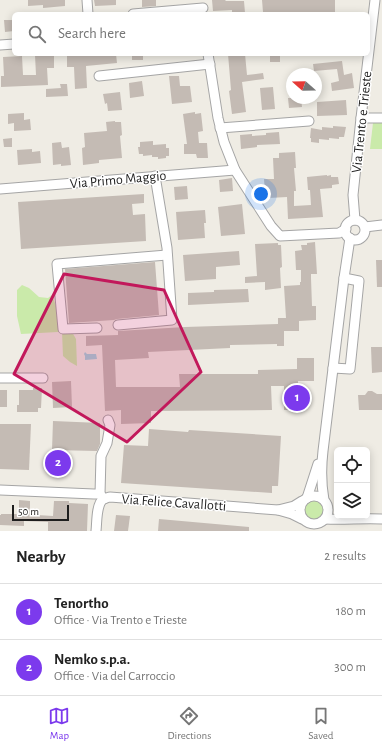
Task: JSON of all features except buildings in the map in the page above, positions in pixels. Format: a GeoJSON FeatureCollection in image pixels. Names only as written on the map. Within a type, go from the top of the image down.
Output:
{"type":"FeatureCollection","features":[{"type":"Feature","properties":{"kind":"street"},"geometry":{"type":"LineString","coordinates":[[87,0],[88,12]]}},
{"type":"Feature","properties":{"kind":"street","name":"Via Trento e Trieste"},"geometry":{"type":"LineString","coordinates":[[370,27],[375,0]]}},
{"type":"Feature","properties":{"kind":"street"},"geometry":{"type":"LineString","coordinates":[[153,12],[203,7]]}},
{"type":"Feature","properties":{"kind":"street"},"geometry":{"type":"LineString","coordinates":[[0,45],[12,44]]}},
{"type":"Feature","properties":{"kind":"street","name":"Via Trento e Trieste"},"geometry":{"type":"LineString","coordinates":[[355,220],[354,195],[367,56]]}},
{"type":"Feature","properties":{"kind":"street"},"geometry":{"type":"LineString","coordinates":[[99,76],[209,59],[220,128],[235,170],[271,226],[280,236],[348,233],[356,240],[361,238],[365,233],[365,227],[361,222],[355,220],[348,224],[348,233],[344,278],[321,467],[321,486],[328,509],[327,515],[321,524]]}},
{"type":"Feature","properties":{"kind":"street"},"geometry":{"type":"LineString","coordinates":[[361,118],[382,118]]}},
{"type":"Feature","properties":{"kind":"street"},"geometry":{"type":"LineString","coordinates":[[220,128],[308,120]]}},
{"type":"Feature","properties":{"kind":"street","name":"Via Primo Maggio"},"geometry":{"type":"LineString","coordinates":[[0,189],[235,170]]}},
{"type":"Feature","properties":{"kind":"street"},"geometry":{"type":"LineString","coordinates":[[118,325],[172,320],[167,248],[155,176]]}},
{"type":"Feature","properties":{"kind":"street"},"geometry":{"type":"LineString","coordinates":[[365,227],[382,225]]}},
{"type":"Feature","properties":{"kind":"street"},"geometry":{"type":"LineString","coordinates":[[97,328],[63,329],[57,264],[167,255]]}},
{"type":"Feature","properties":{"kind":"street"},"geometry":{"type":"LineString","coordinates":[[333,368],[350,370],[359,281],[344,278]]}},
{"type":"Feature","properties":{"kind":"street"},"geometry":{"type":"LineString","coordinates":[[0,378],[43,378]]}},
{"type":"Feature","properties":{"kind":"street"},"geometry":{"type":"LineString","coordinates":[[0,490],[102,497],[101,456],[107,443],[110,424],[108,420]]}},
{"type":"Feature","properties":{"kind":"street"},"geometry":{"type":"LineString","coordinates":[[323,451],[304,500],[300,506],[300,515],[306,524],[314,525],[347,519]]}},
{"type":"Feature","properties":{"kind":"street"},"geometry":{"type":"LineString","coordinates":[[304,500],[312,496],[319,497],[334,506]]}},
{"type":"Feature","properties":{"kind":"street","name":"Via Felice Cavallotti"},"geometry":{"type":"LineString","coordinates":[[96,531],[98,508],[102,497],[278,510],[292,514],[306,524]]}},
{"type":"Feature","properties":{"kind":"street","name":"Via Felice Cavallotti"},"geometry":{"type":"LineString","coordinates":[[278,510],[294,506],[304,500]]}},
{"type":"Feature","properties":{"kind":"street"},"geometry":{"type":"LineString","coordinates":[[370,518],[382,519]]}},
{"type":"Feature","properties":{"kind":"highlighted area"},"geometry":{"type":"Polygon","coordinates":[[[64,274],[164,290],[201,372],[127,442],[14,374],[64,274]]]}},
{"type":"Feature","properties":{"kind":"green space"},"geometry":{"type":"Polygon","coordinates":[[[373,123],[382,123],[382,149],[370,149],[373,123]]]}},
{"type":"Feature","properties":{"kind":"green space"},"geometry":{"type":"Polygon","coordinates":[[[22,285],[29,288],[39,297],[48,298],[52,295],[60,326],[58,332],[21,334],[17,316],[17,290],[22,285]]]}},
{"type":"Feature","properties":{"kind":"green space"},"geometry":{"type":"Polygon","coordinates":[[[62,332],[72,332],[76,339],[77,366],[63,356],[62,332]]]}},
{"type":"Feature","properties":{"kind":"green space"},"geometry":{"type":"Polygon","coordinates":[[[310,500],[318,500],[324,506],[324,514],[318,520],[310,520],[304,514],[304,506],[310,500]]]}},
{"type":"Feature","properties":{"kind":"water"},"geometry":{"type":"Polygon","coordinates":[[[85,352],[87,354],[96,354],[97,359],[85,360],[85,352]]]}},
{"type":"Feature","properties":{"kind":"place","name":"Tenortho"},"geometry":{"type":"Point","coordinates":[297,398]}},
{"type":"Feature","properties":{"kind":"place","name":"Nemko s.p.a."},"geometry":{"type":"Point","coordinates":[58,463]}}]}
